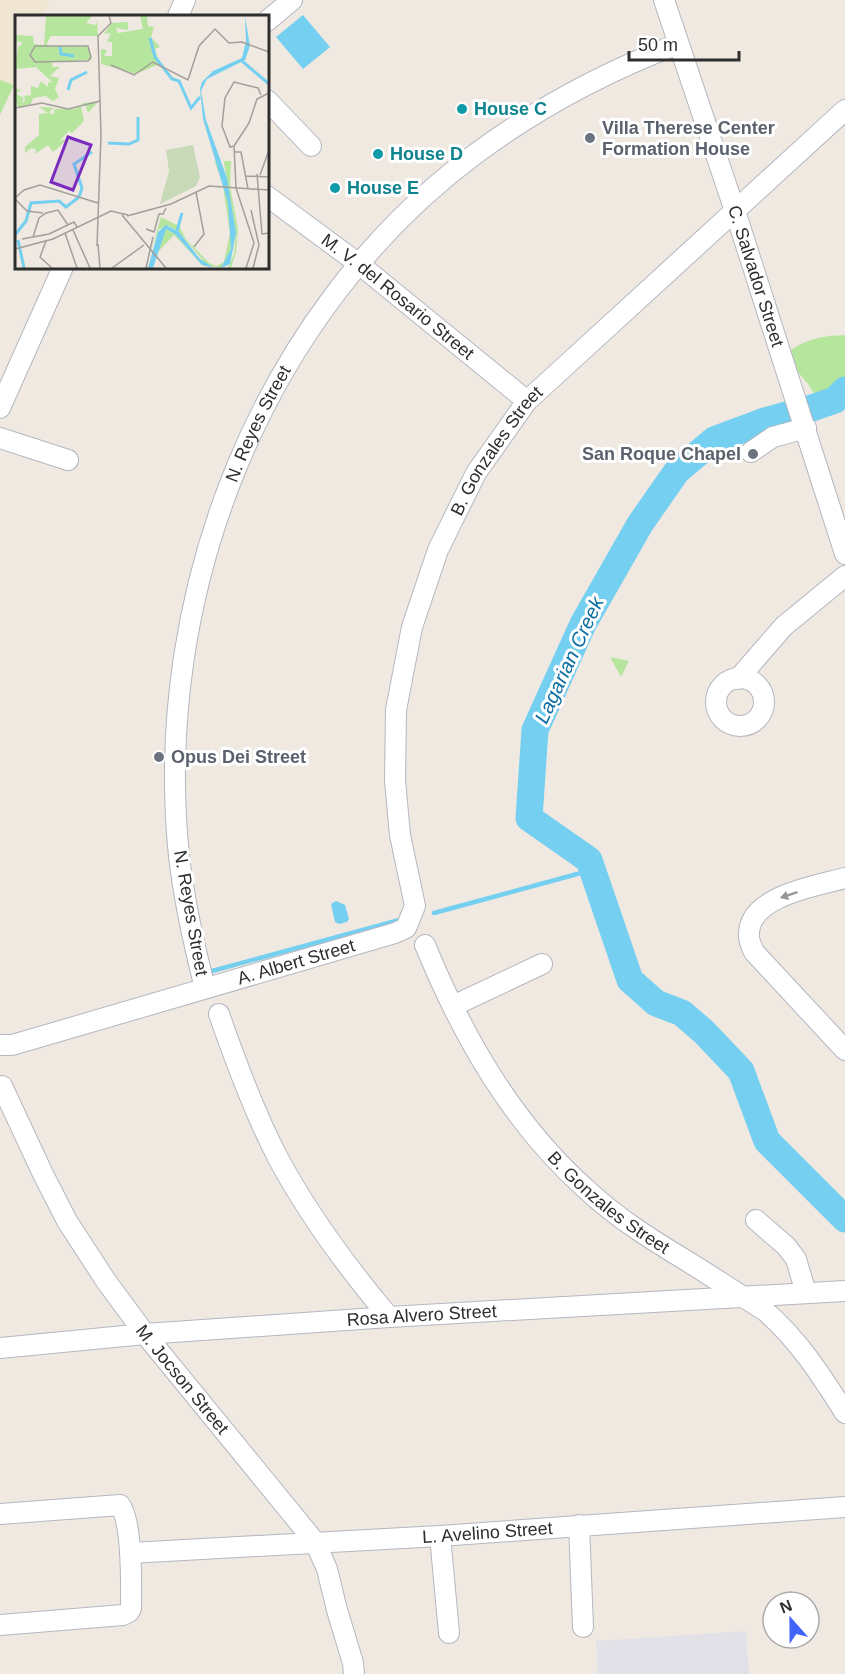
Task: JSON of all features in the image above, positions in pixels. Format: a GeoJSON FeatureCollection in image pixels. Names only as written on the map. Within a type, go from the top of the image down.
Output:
{"type":"FeatureCollection","features":[{"type":"Feature","properties":{"kind":"street"},"geometry":{"type":"LineString","coordinates":[[268,20],[292,0]]}},
{"type":"Feature","properties":{"kind":"street","name":"C. Salvador Street"},"geometry":{"type":"LineString","coordinates":[[664,0],[735,211],[845,554]]}},
{"type":"Feature","properties":{"kind":"street","name":"N. Reyes Street"},"geometry":{"type":"LineString","coordinates":[[204,988],[185,901],[176,812],[177,729],[182,669],[195,598],[213,529],[239,462],[270,396],[320,315],[359,264],[394,226],[471,156],[558,99],[603,75],[678,44]]}},
{"type":"Feature","properties":{"kind":"street"},"geometry":{"type":"LineString","coordinates":[[268,101],[310,146]]}},
{"type":"Feature","properties":{"kind":"street","name":"B. Gonzales Street"},"geometry":{"type":"LineString","coordinates":[[411,917],[415,906],[400,835],[395,781],[396,710],[412,627],[438,550],[476,473],[527,401],[845,111]]}},
{"type":"Feature","properties":{"kind":"street","name":"M. V. del Rosario Street"},"geometry":{"type":"LineString","coordinates":[[268,197],[359,264],[527,401]]}},
{"type":"Feature","properties":{"kind":"street"},"geometry":{"type":"LineString","coordinates":[[0,408],[63,268]]}},
{"type":"Feature","properties":{"kind":"street"},"geometry":{"type":"LineString","coordinates":[[751,452],[802,417]]}},
{"type":"Feature","properties":{"kind":"street"},"geometry":{"type":"LineString","coordinates":[[0,438],[68,460]]}},
{"type":"Feature","properties":{"kind":"street"},"geometry":{"type":"LineString","coordinates":[[738,678],[784,626],[845,576]]}},
{"type":"Feature","properties":{"kind":"street"},"geometry":{"type":"LineString","coordinates":[[845,878],[783,896],[762,906],[751,921],[748,935],[754,952],[845,1050]]}},
{"type":"Feature","properties":{"kind":"street","name":"A. Albert Street"},"geometry":{"type":"LineString","coordinates":[[0,1045],[12,1045],[395,933],[406,928],[411,917]]}},
{"type":"Feature","properties":{"kind":"street","name":"B. Gonzales Street"},"geometry":{"type":"LineString","coordinates":[[424,945],[475,1050],[510,1106],[536,1139],[587,1190],[641,1233],[764,1310],[782,1325],[810,1358],[845,1413]]}},
{"type":"Feature","properties":{"kind":"street"},"geometry":{"type":"LineString","coordinates":[[453,1006],[542,964]]}},
{"type":"Feature","properties":{"kind":"street"},"geometry":{"type":"LineString","coordinates":[[219,1014],[238,1069],[277,1156],[293,1185],[329,1241],[389,1317]]}},
{"type":"Feature","properties":{"kind":"street","name":"M. Jocson Street"},"geometry":{"type":"LineString","coordinates":[[2,1086],[67,1221],[106,1281],[145,1334],[315,1542],[327,1569],[354,1674]]}},
{"type":"Feature","properties":{"kind":"street"},"geometry":{"type":"LineString","coordinates":[[756,1220],[786,1246],[796,1259],[806,1293]]}},
{"type":"Feature","properties":{"kind":"street","name":"Rosa Alvero Street"},"geometry":{"type":"LineString","coordinates":[[0,1348],[145,1334],[389,1317],[845,1291]]}},
{"type":"Feature","properties":{"kind":"street"},"geometry":{"type":"LineString","coordinates":[[0,1514],[120,1505],[124,1512],[130,1553],[131,1608],[126,1614],[0,1625]]}},
{"type":"Feature","properties":{"kind":"street","name":"L. Avelino Street"},"geometry":{"type":"LineString","coordinates":[[130,1553],[440,1536],[845,1507]]}},
{"type":"Feature","properties":{"kind":"street"},"geometry":{"type":"LineString","coordinates":[[579,1525],[583,1627]]}},
{"type":"Feature","properties":{"kind":"street"},"geometry":{"type":"LineString","coordinates":[[440,1536],[449,1633]]}},
{"type":"Feature","properties":{"kind":"shaded area"},"geometry":{"type":"Polygon","coordinates":[[[0,0],[50,0],[42,15],[15,15],[15,77],[0,113],[0,0]]]}},
{"type":"Feature","properties":{"kind":"shaded area"},"geometry":{"type":"Polygon","coordinates":[[[746,1631],[749,1674],[598,1674],[596,1641],[746,1631]]]}},
{"type":"Feature","properties":{"kind":"green space"},"geometry":{"type":"Polygon","coordinates":[[[0,80],[14,85],[0,115],[0,80]]]}},
{"type":"Feature","properties":{"kind":"green space"},"geometry":{"type":"Polygon","coordinates":[[[845,335],[845,398],[828,416],[808,384],[793,366],[790,351],[816,338],[845,335]]]}},
{"type":"Feature","properties":{"kind":"green space"},"geometry":{"type":"Polygon","coordinates":[[[610,657],[629,661],[621,677],[610,657]]]}},
{"type":"Feature","properties":{"kind":"water"},"geometry":{"type":"Polygon","coordinates":[[[303,15],[330,47],[303,69],[276,37],[303,15]]]}},
{"type":"Feature","properties":{"kind":"water"},"geometry":{"type":"Polygon","coordinates":[[[336,901],[345,905],[349,919],[347,922],[339,924],[335,922],[331,904],[336,901]]]}},
{"type":"Feature","properties":{"kind":"waterway","name":"Lagarian Creek"},"geometry":{"type":"LineString","coordinates":[[845,390],[835,400],[765,421],[714,440],[677,471],[640,524],[583,624],[535,730],[529,818],[589,860],[630,980],[656,1003],[682,1013],[704,1032],[741,1071],[767,1141],[845,1219]]}},
{"type":"Feature","properties":{"kind":"waterway"},"geometry":{"type":"LineString","coordinates":[[434,913],[592,870]]}},
{"type":"Feature","properties":{"kind":"waterway"},"geometry":{"type":"LineString","coordinates":[[212,971],[403,919]]}},
{"type":"Feature","properties":{"kind":"place","name":"House C"},"geometry":{"type":"Point","coordinates":[462,109]}},
{"type":"Feature","properties":{"kind":"place","name":"Villa Therese Center Formation House"},"geometry":{"type":"Point","coordinates":[590,138]}},
{"type":"Feature","properties":{"kind":"place","name":"House D"},"geometry":{"type":"Point","coordinates":[378,154]}},
{"type":"Feature","properties":{"kind":"place","name":"House E"},"geometry":{"type":"Point","coordinates":[335,188]}},
{"type":"Feature","properties":{"kind":"place","name":"San Roque Chapel"},"geometry":{"type":"Point","coordinates":[753,454]}},
{"type":"Feature","properties":{"kind":"place","name":"Opus Dei Street"},"geometry":{"type":"Point","coordinates":[159,757]}}]}
